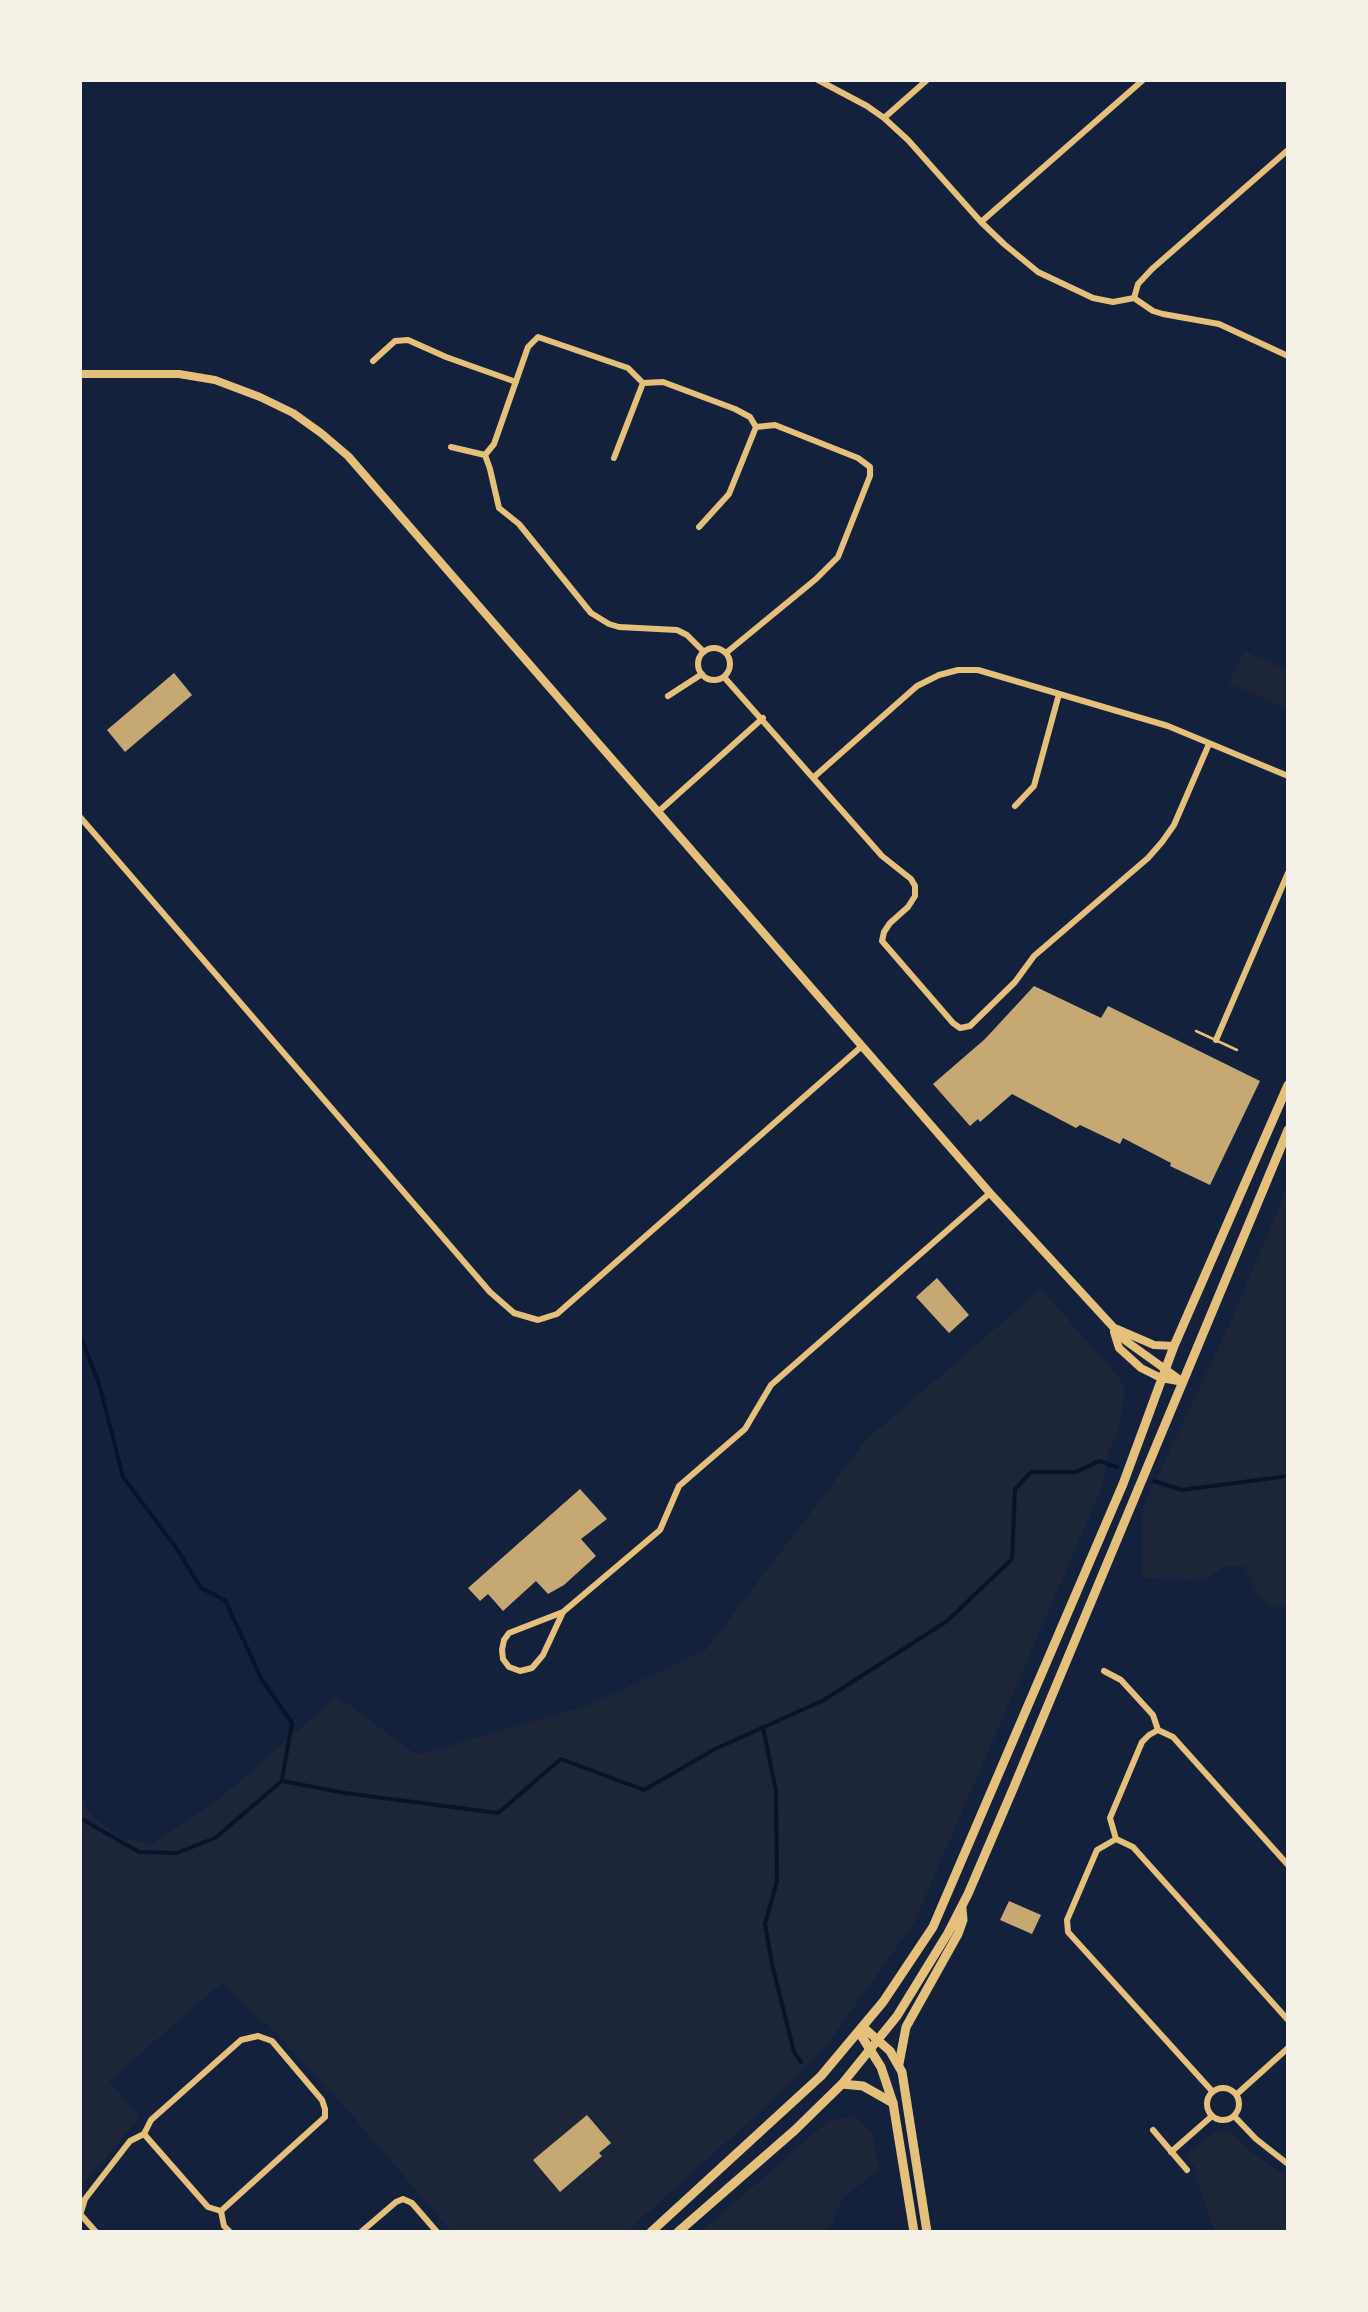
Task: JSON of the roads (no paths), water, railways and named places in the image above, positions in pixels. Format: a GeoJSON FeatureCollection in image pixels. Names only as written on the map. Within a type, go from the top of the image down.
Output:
{"type":"FeatureCollection","features":[{"type":"Feature","properties":{"kind":"main road"},"geometry":{"type":"LineString","coordinates":[[651,2232],[802,2095],[861,2030],[917,1954],[944,1904],[1123,1484],[1174,1346],[1288,1085]]}},
{"type":"Feature","properties":{"kind":"main road"},"geometry":{"type":"LineString","coordinates":[[678,2232],[842,2084],[915,1988],[962,1906],[1288,1130]]}},
{"type":"Feature","properties":{"kind":"main road"},"geometry":{"type":"LineString","coordinates":[[899,2064],[906,2027],[958,1934],[962,1906]]}},
{"type":"Feature","properties":{"kind":"main road"},"geometry":{"type":"LineString","coordinates":[[861,2030],[879,2040],[899,2064],[927,2232]]}},
{"type":"Feature","properties":{"kind":"main road"},"geometry":{"type":"LineString","coordinates":[[861,2030],[885,2077],[893,2104],[914,2232]]}},
{"type":"Feature","properties":{"kind":"main road"},"geometry":{"type":"LineString","coordinates":[[842,2084],[863,2086],[893,2104]]}},
{"type":"Feature","properties":{"kind":"street"},"geometry":{"type":"LineString","coordinates":[[818,80],[884,118],[981,222],[1038,272],[1070,289],[1109,302],[1134,298],[1153,311],[1220,324],[1288,356]]}},
{"type":"Feature","properties":{"kind":"street"},"geometry":{"type":"LineString","coordinates":[[884,118],[928,80]]}},
{"type":"Feature","properties":{"kind":"street"},"geometry":{"type":"LineString","coordinates":[[981,222],[1142,80]]}},
{"type":"Feature","properties":{"kind":"street"},"geometry":{"type":"LineString","coordinates":[[1134,298],[1138,284],[1152,270],[1288,150]]}},
{"type":"Feature","properties":{"kind":"street"},"geometry":{"type":"LineString","coordinates":[[485,455],[494,444],[528,348],[538,337],[628,368],[643,383],[663,382],[735,408],[756,427]]}},
{"type":"Feature","properties":{"kind":"street"},"geometry":{"type":"LineString","coordinates":[[373,361],[395,341],[408,340],[516,382]]}},
{"type":"Feature","properties":{"kind":"street"},"geometry":{"type":"LineString","coordinates":[[80,374],[179,374],[216,380],[276,404],[322,433],[348,456],[990,1194],[1113,1328],[1119,1348],[1141,1368],[1183,1382]]}},
{"type":"Feature","properties":{"kind":"street"},"geometry":{"type":"LineString","coordinates":[[614,458],[643,383]]}},
{"type":"Feature","properties":{"kind":"street"},"geometry":{"type":"LineString","coordinates":[[726,653],[838,557],[870,476],[870,467],[858,458],[775,424],[756,427]]}},
{"type":"Feature","properties":{"kind":"street"},"geometry":{"type":"LineString","coordinates":[[699,527],[729,494],[756,427]]}},
{"type":"Feature","properties":{"kind":"street"},"geometry":{"type":"LineString","coordinates":[[451,447],[485,455]]}},
{"type":"Feature","properties":{"kind":"street"},"geometry":{"type":"LineString","coordinates":[[485,455],[499,508],[519,524],[592,613],[620,627],[677,630],[704,652]]}},
{"type":"Feature","properties":{"kind":"street"},"geometry":{"type":"LineString","coordinates":[[718,648],[726,653],[730,668],[724,677],[715,680],[702,674],[699,660],[704,652],[718,648]]}},
{"type":"Feature","properties":{"kind":"street"},"geometry":{"type":"LineString","coordinates":[[814,777],[918,686],[958,670],[978,670],[1168,726],[1288,776]]}},
{"type":"Feature","properties":{"kind":"street"},"geometry":{"type":"LineString","coordinates":[[668,696],[702,674]]}},
{"type":"Feature","properties":{"kind":"street"},"geometry":{"type":"LineString","coordinates":[[724,677],[882,856],[911,878],[915,896],[890,923],[882,941],[960,1028],[970,1026],[1015,982],[1034,956],[1148,858],[1174,825],[1209,744]]}},
{"type":"Feature","properties":{"kind":"street"},"geometry":{"type":"LineString","coordinates":[[1015,806],[1034,786],[1059,694]]}},
{"type":"Feature","properties":{"kind":"street"},"geometry":{"type":"LineString","coordinates":[[658,812],[763,718]]}},
{"type":"Feature","properties":{"kind":"street"},"geometry":{"type":"LineString","coordinates":[[80,817],[490,1292],[514,1313],[538,1320],[558,1314],[862,1046]]}},
{"type":"Feature","properties":{"kind":"street"},"geometry":{"type":"LineString","coordinates":[[1216,1040],[1288,873]]}},
{"type":"Feature","properties":{"kind":"street"},"geometry":{"type":"LineString","coordinates":[[563,1612],[544,1655],[532,1668],[520,1671],[509,1667],[502,1650],[509,1633],[563,1612],[660,1530],[679,1486],[745,1428],[771,1385],[990,1194]]}},
{"type":"Feature","properties":{"kind":"street"},"geometry":{"type":"LineString","coordinates":[[1113,1328],[1154,1344],[1174,1346]]}},
{"type":"Feature","properties":{"kind":"street"},"geometry":{"type":"LineString","coordinates":[[1104,1672],[1121,1680],[1153,1715],[1158,1730],[1173,1737],[1288,1865]]}},
{"type":"Feature","properties":{"kind":"street"},"geometry":{"type":"LineString","coordinates":[[1158,1730],[1142,1742],[1110,1818],[1116,1839],[1132,1847],[1288,2020]]}},
{"type":"Feature","properties":{"kind":"street"},"geometry":{"type":"LineString","coordinates":[[1116,1839],[1097,1850],[1068,1920],[1068,1932],[1212,2091]]}},
{"type":"Feature","properties":{"kind":"street"},"geometry":{"type":"LineString","coordinates":[[96,2232],[80,2215],[85,2199],[130,2141],[144,2134],[151,2120],[241,2040],[258,2036],[272,2042],[326,2109],[324,2117],[221,2211]]}},
{"type":"Feature","properties":{"kind":"street"},"geometry":{"type":"LineString","coordinates":[[1237,2094],[1288,2048]]}},
{"type":"Feature","properties":{"kind":"street"},"geometry":{"type":"LineString","coordinates":[[1212,2091],[1226,2087],[1237,2094],[1240,2106],[1234,2116],[1225,2120],[1212,2116]]}},
{"type":"Feature","properties":{"kind":"street"},"geometry":{"type":"LineString","coordinates":[[1212,2091],[1207,2104],[1212,2116]]}},
{"type":"Feature","properties":{"kind":"street"},"geometry":{"type":"LineString","coordinates":[[1172,2152],[1212,2116]]}},
{"type":"Feature","properties":{"kind":"street"},"geometry":{"type":"LineString","coordinates":[[1234,2116],[1288,2164]]}},
{"type":"Feature","properties":{"kind":"street"},"geometry":{"type":"LineString","coordinates":[[1153,2130],[1187,2170]]}},
{"type":"Feature","properties":{"kind":"street"},"geometry":{"type":"LineString","coordinates":[[144,2134],[208,2207],[221,2211]]}},
{"type":"Feature","properties":{"kind":"street"},"geometry":{"type":"LineString","coordinates":[[360,2232],[403,2198],[437,2232]]}},
{"type":"Feature","properties":{"kind":"street"},"geometry":{"type":"LineString","coordinates":[[221,2211],[224,2226],[230,2232]]}},
{"type":"Feature","properties":{"kind":"lane"},"geometry":{"type":"LineString","coordinates":[[1196,1030],[1237,1050]]}},
{"type":"Feature","properties":{"kind":"waterway"},"geometry":{"type":"LineString","coordinates":[[80,1334],[100,1387],[123,1477],[201,1588],[225,1600],[262,1680],[292,1723],[282,1779]]}},
{"type":"Feature","properties":{"kind":"waterway"},"geometry":{"type":"LineString","coordinates":[[80,1818],[139,1852],[177,1853],[215,1838],[282,1781],[498,1813],[561,1759],[644,1790],[715,1749],[824,1700],[947,1621],[1012,1559],[1015,1489],[1031,1472],[1076,1472],[1099,1461],[1117,1467]]}},
{"type":"Feature","properties":{"kind":"waterway"},"geometry":{"type":"LineString","coordinates":[[1154,1481],[1182,1490],[1288,1476]]}},
{"type":"Feature","properties":{"kind":"waterway"},"geometry":{"type":"LineString","coordinates":[[763,1727],[776,1791],[777,1881],[765,1924],[794,2052],[801,2062]]}}]}
